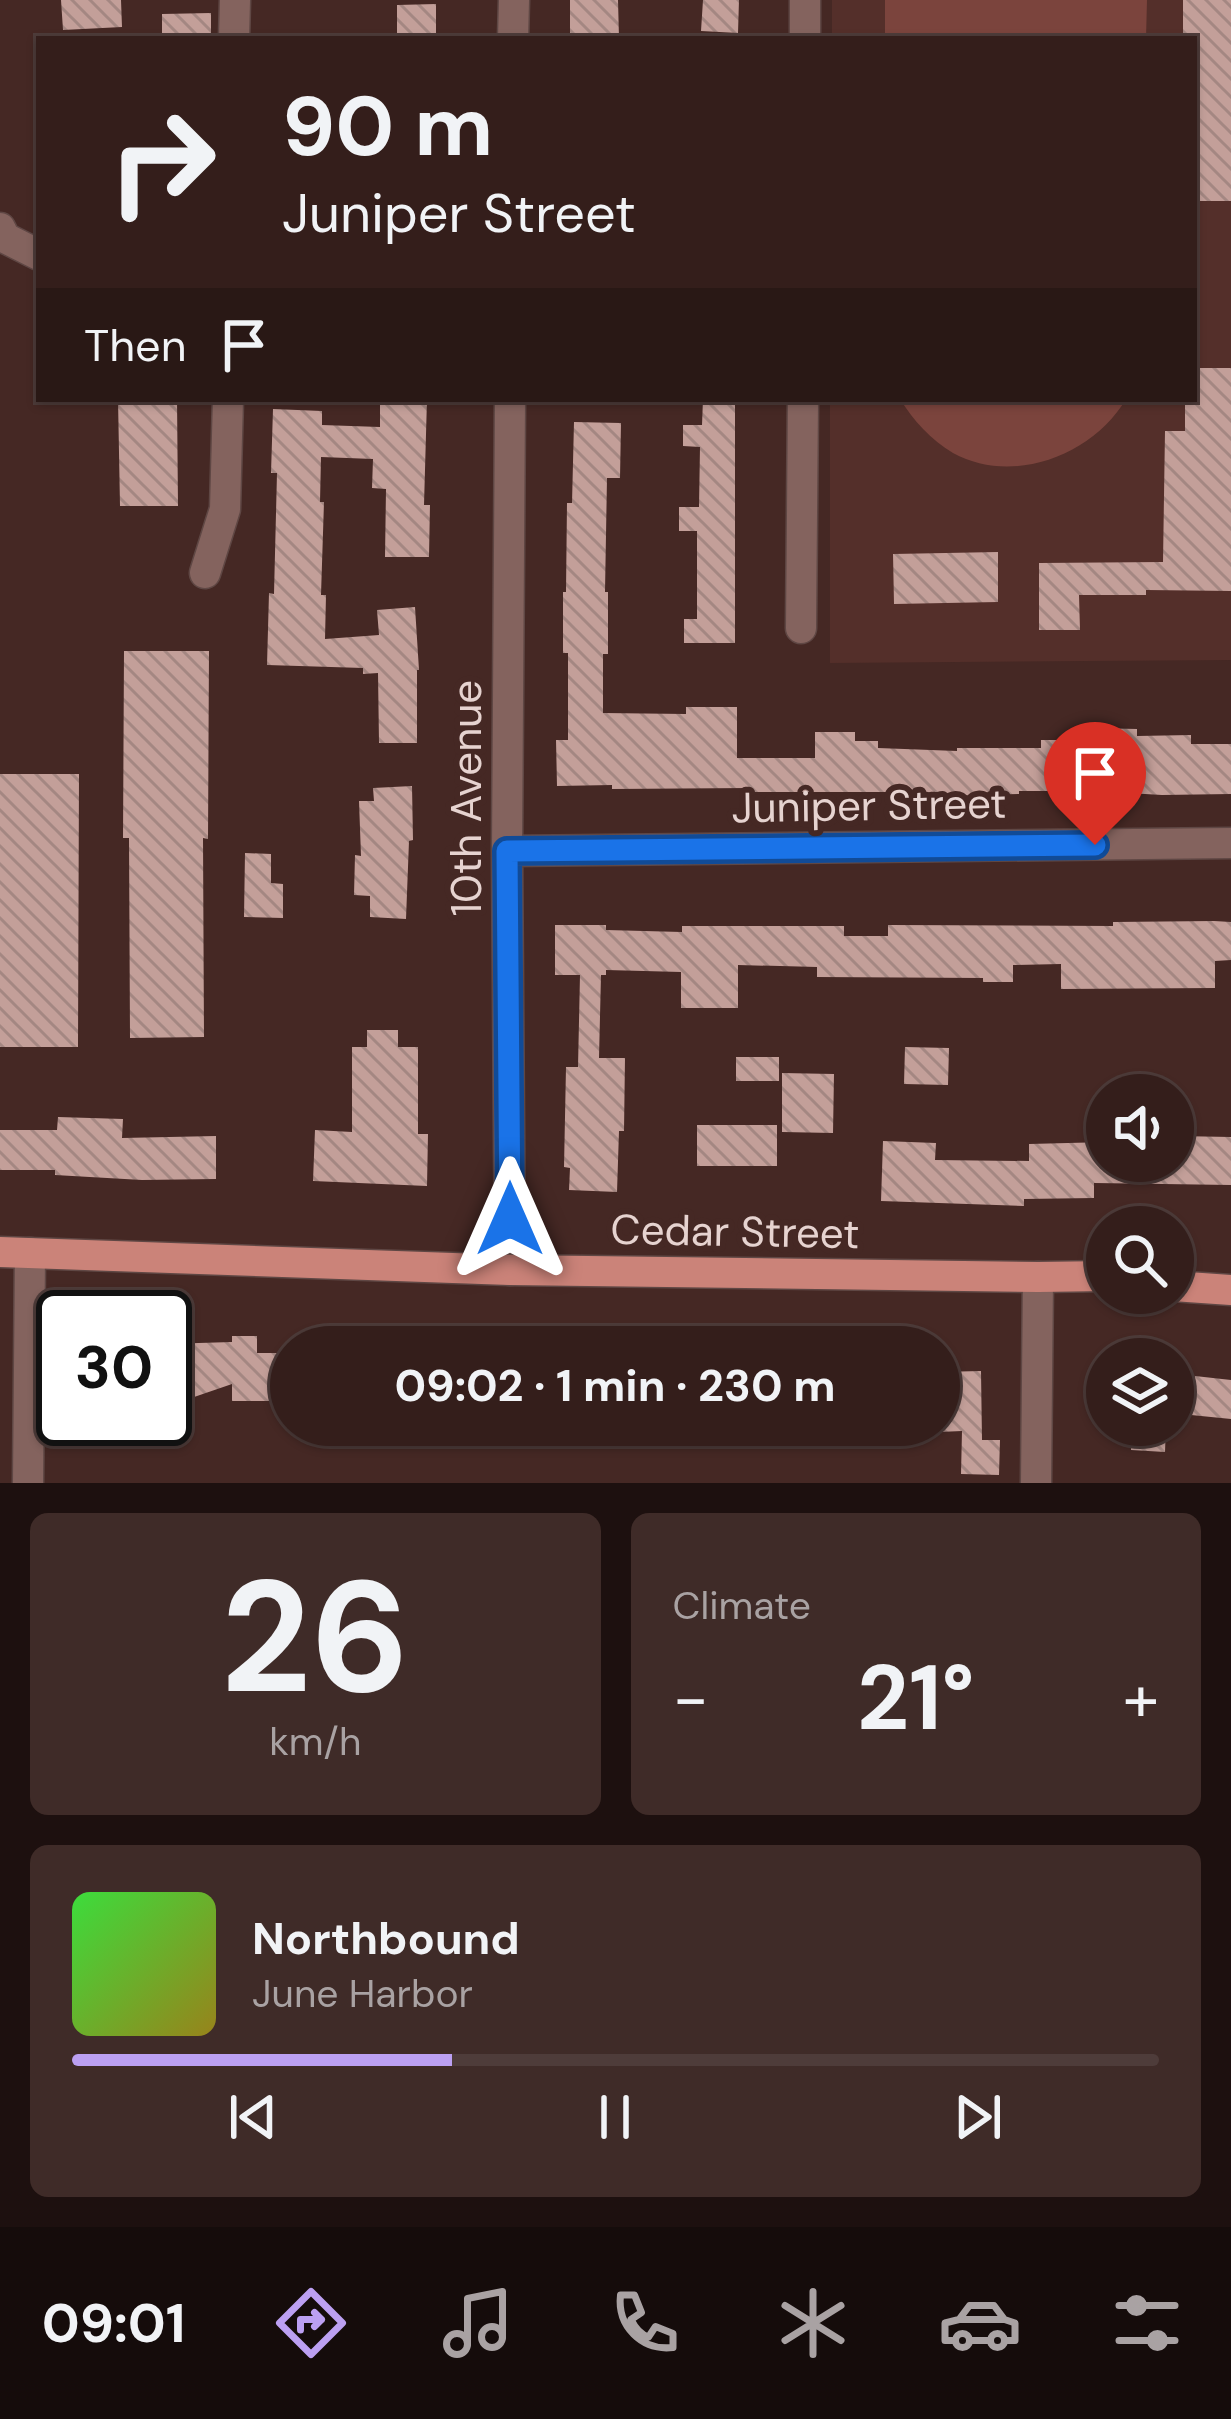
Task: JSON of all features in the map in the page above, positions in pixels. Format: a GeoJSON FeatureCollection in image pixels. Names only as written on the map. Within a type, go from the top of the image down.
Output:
{"type":"FeatureCollection","features":[{"type":"Feature","properties":{"kind":"main road","name":"Cedar Street"},"geometry":{"type":"LineString","coordinates":[[15,1253],[510,1270],[1086,1278]]}},
{"type":"Feature","properties":{"kind":"main road"},"geometry":{"type":"LineString","coordinates":[[1194,1274],[1231,1273]]}},
{"type":"Feature","properties":{"kind":"main road"},"geometry":{"type":"LineString","coordinates":[[1194,1287],[1231,1290]]}},
{"type":"Feature","properties":{"kind":"street"},"geometry":{"type":"LineString","coordinates":[[234,36],[235,0]]}},
{"type":"Feature","properties":{"kind":"street"},"geometry":{"type":"LineString","coordinates":[[513,36],[514,0]]}},
{"type":"Feature","properties":{"kind":"street"},"geometry":{"type":"LineString","coordinates":[[805,0],[805,36]]}},
{"type":"Feature","properties":{"kind":"street"},"geometry":{"type":"LineString","coordinates":[[3,233],[36,253]]}},
{"type":"Feature","properties":{"kind":"street"},"geometry":{"type":"LineString","coordinates":[[205,573],[225,509],[228,402]]}},
{"type":"Feature","properties":{"kind":"street","name":"10th Avenue"},"geometry":{"type":"LineString","coordinates":[[510,402],[510,1270]]}},
{"type":"Feature","properties":{"kind":"street"},"geometry":{"type":"LineString","coordinates":[[801,628],[803,402]]}},
{"type":"Feature","properties":{"kind":"street","name":"Juniper Street"},"geometry":{"type":"LineString","coordinates":[[507,851],[1231,843]]}},
{"type":"Feature","properties":{"kind":"street"},"geometry":{"type":"LineString","coordinates":[[15,1253],[28,1483]]}},
{"type":"Feature","properties":{"kind":"street"},"geometry":{"type":"LineString","coordinates":[[1036,1483],[1038,1277]]}},
{"type":"Feature","properties":{"kind":"shaded area"},"geometry":{"type":"Polygon","coordinates":[[[832,0],[1231,0],[1231,660],[830,663],[830,402],[1197,402],[1197,36],[832,36],[832,0]]]}},
{"type":"Feature","properties":{"kind":"shaded area"},"geometry":{"type":"Polygon","coordinates":[[[885,0],[1147,0],[1146,36],[885,36],[885,0]]]}},
{"type":"Feature","properties":{"kind":"shaded area"},"geometry":{"type":"Polygon","coordinates":[[[902,402],[1124,402],[1112,419],[1073,449],[1025,465],[976,462],[953,453],[902,402]]]}},
{"type":"Feature","properties":{"kind":"building"},"geometry":{"type":"Polygon","coordinates":[[[61,0],[121,0],[122,27],[63,30],[61,0]]]}},
{"type":"Feature","properties":{"kind":"building"},"geometry":{"type":"Polygon","coordinates":[[[570,0],[618,0],[619,36],[570,36],[570,0]]]}},
{"type":"Feature","properties":{"kind":"building"},"geometry":{"type":"Polygon","coordinates":[[[703,0],[739,0],[738,33],[701,31],[703,0]]]}},
{"type":"Feature","properties":{"kind":"building"},"geometry":{"type":"Polygon","coordinates":[[[1183,0],[1231,0],[1231,201],[1197,201],[1197,36],[1183,36],[1183,0]]]}},
{"type":"Feature","properties":{"kind":"building"},"geometry":{"type":"Polygon","coordinates":[[[436,4],[436,36],[397,36],[397,5],[436,4]]]}},
{"type":"Feature","properties":{"kind":"building"},"geometry":{"type":"Polygon","coordinates":[[[211,13],[211,36],[162,36],[162,14],[211,13]]]}},
{"type":"Feature","properties":{"kind":"building"},"geometry":{"type":"Polygon","coordinates":[[[1197,368],[1231,368],[1231,591],[1079,595],[1080,630],[1039,630],[1039,563],[1163,562],[1165,431],[1185,431],[1185,402],[1197,402],[1197,368]]]}},
{"type":"Feature","properties":{"kind":"building"},"geometry":{"type":"Polygon","coordinates":[[[118,402],[177,402],[178,506],[120,506],[118,402]]]}},
{"type":"Feature","properties":{"kind":"building"},"geometry":{"type":"Polygon","coordinates":[[[380,402],[427,402],[424,505],[430,505],[429,557],[385,557],[386,489],[372,488],[373,459],[321,457],[325,639],[379,635],[377,610],[415,607],[417,743],[379,743],[378,673],[363,674],[363,668],[267,665],[277,473],[271,473],[273,409],[322,411],[322,425],[380,427],[380,402]]]}},
{"type":"Feature","properties":{"kind":"building"},"geometry":{"type":"Polygon","coordinates":[[[703,402],[735,402],[735,643],[684,643],[684,619],[697,619],[697,531],[679,531],[679,507],[699,507],[700,447],[683,446],[683,425],[702,425],[703,402]]]}},
{"type":"Feature","properties":{"kind":"building"},"geometry":{"type":"Polygon","coordinates":[[[574,422],[621,423],[620,478],[607,478],[608,654],[603,654],[603,713],[686,714],[686,707],[737,707],[737,758],[815,758],[815,732],[855,732],[855,741],[878,741],[878,748],[957,751],[1041,748],[1041,740],[1095,740],[1095,728],[1137,729],[1137,736],[1191,735],[1191,744],[1231,744],[1231,794],[1019,791],[948,796],[557,786],[556,740],[568,740],[563,592],[574,422]]]}},
{"type":"Feature","properties":{"kind":"building"},"geometry":{"type":"Polygon","coordinates":[[[998,552],[998,602],[894,604],[893,554],[998,552]]]}},
{"type":"Feature","properties":{"kind":"building"},"geometry":{"type":"Polygon","coordinates":[[[124,651],[209,651],[204,1037],[130,1038],[129,838],[123,838],[124,651]]]}},
{"type":"Feature","properties":{"kind":"building"},"geometry":{"type":"Polygon","coordinates":[[[0,774],[79,774],[78,1047],[0,1047],[0,774]]]}},
{"type":"Feature","properties":{"kind":"building"},"geometry":{"type":"Polygon","coordinates":[[[412,786],[406,919],[370,917],[370,896],[354,895],[355,855],[361,856],[359,801],[374,801],[373,788],[412,786]]]}},
{"type":"Feature","properties":{"kind":"building"},"geometry":{"type":"Polygon","coordinates":[[[245,853],[271,854],[271,883],[283,884],[283,918],[244,917],[245,853]]]}},
{"type":"Feature","properties":{"kind":"building"},"geometry":{"type":"Polygon","coordinates":[[[1113,922],[1231,922],[1231,960],[1215,961],[1215,988],[1061,989],[1061,964],[1013,965],[1013,982],[817,977],[817,967],[738,965],[738,1008],[681,1008],[681,972],[606,970],[601,975],[599,1058],[625,1058],[617,1192],[569,1190],[570,1168],[564,1167],[566,1067],[578,1067],[580,975],[555,975],[555,925],[682,932],[682,926],[844,926],[844,936],[888,936],[888,925],[1113,926],[1113,922]]]}},
{"type":"Feature","properties":{"kind":"building"},"geometry":{"type":"Polygon","coordinates":[[[367,1030],[398,1030],[398,1047],[418,1047],[418,1134],[428,1134],[427,1186],[313,1181],[315,1130],[352,1132],[352,1047],[367,1047],[367,1030]]]}},
{"type":"Feature","properties":{"kind":"building"},"geometry":{"type":"Polygon","coordinates":[[[905,1047],[949,1048],[948,1085],[904,1084],[905,1047]]]}},
{"type":"Feature","properties":{"kind":"building"},"geometry":{"type":"Polygon","coordinates":[[[736,1057],[779,1057],[779,1081],[736,1081],[736,1057]]]}},
{"type":"Feature","properties":{"kind":"building"},"geometry":{"type":"Polygon","coordinates":[[[782,1073],[834,1074],[833,1133],[782,1132],[782,1073]]]}},
{"type":"Feature","properties":{"kind":"building"},"geometry":{"type":"Polygon","coordinates":[[[58,1117],[123,1119],[122,1138],[216,1136],[216,1179],[142,1180],[55,1175],[55,1170],[0,1170],[0,1130],[57,1130],[58,1117]]]}},
{"type":"Feature","properties":{"kind":"building"},"geometry":{"type":"Polygon","coordinates":[[[697,1125],[777,1125],[777,1166],[697,1166],[697,1125]]]}},
{"type":"Feature","properties":{"kind":"building"},"geometry":{"type":"Polygon","coordinates":[[[1194,1136],[1231,1137],[1231,1185],[1094,1183],[1094,1198],[1024,1199],[1024,1206],[881,1201],[883,1141],[936,1143],[935,1160],[1029,1161],[1029,1144],[1086,1143],[1086,1182],[1194,1182],[1194,1136]]]}},
{"type":"Feature","properties":{"kind":"building"},"geometry":{"type":"Polygon","coordinates":[[[232,1336],[257,1336],[257,1353],[270,1353],[270,1401],[232,1401],[232,1384],[192,1398],[192,1343],[232,1342],[232,1336]]]}},
{"type":"Feature","properties":{"kind":"building"},"geometry":{"type":"Polygon","coordinates":[[[981,1371],[982,1440],[1000,1440],[999,1475],[961,1474],[960,1372],[981,1371]]]}},
{"type":"Feature","properties":{"kind":"building"},"geometry":{"type":"Polygon","coordinates":[[[1195,1376],[1231,1380],[1231,1419],[1194,1415],[1195,1376]]]}},
{"type":"Feature","properties":{"kind":"building"},"geometry":{"type":"Polygon","coordinates":[[[1131,1446],[1165,1446],[1165,1452],[1131,1450],[1131,1446]]]}},
{"type":"Feature","properties":{"kind":"route"},"geometry":{"type":"LineString","coordinates":[[510,1219],[507,851],[1095,845]]}}]}
